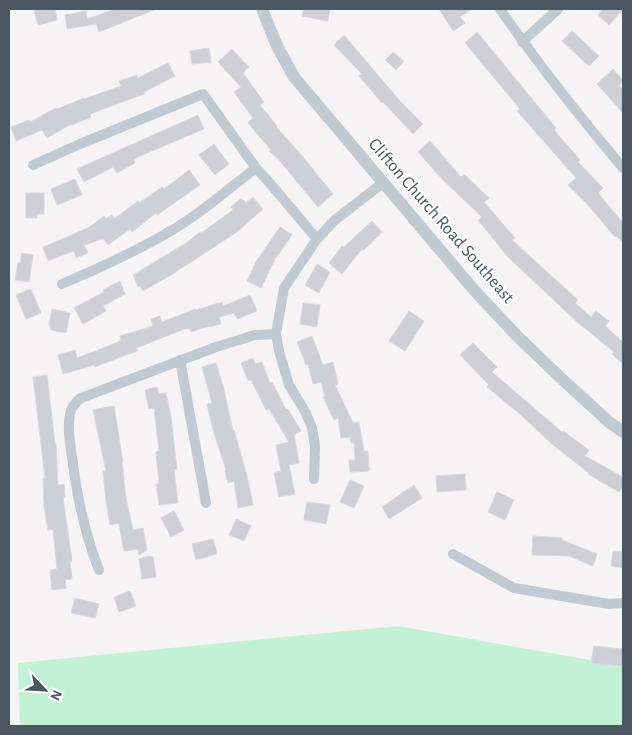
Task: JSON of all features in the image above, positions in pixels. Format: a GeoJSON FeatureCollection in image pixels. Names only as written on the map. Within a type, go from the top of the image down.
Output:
{"type":"FeatureCollection","features":[{"type":"Feature","properties":{"kind":"street","name":"Clifton Church Road Southeast"},"geometry":{"type":"LineString","coordinates":[[262,9],[277,46],[294,77],[474,290],[562,380],[623,432]]}},
{"type":"Feature","properties":{"kind":"street"},"geometry":{"type":"LineString","coordinates":[[500,9],[522,42],[623,168]]}},
{"type":"Feature","properties":{"kind":"street"},"geometry":{"type":"LineString","coordinates":[[522,42],[558,9]]}},
{"type":"Feature","properties":{"kind":"street"},"geometry":{"type":"LineString","coordinates":[[33,165],[203,94],[256,168],[317,239]]}},
{"type":"Feature","properties":{"kind":"street"},"geometry":{"type":"LineString","coordinates":[[62,284],[100,268],[181,225],[256,168]]}},
{"type":"Feature","properties":{"kind":"street"},"geometry":{"type":"LineString","coordinates":[[314,479],[315,447],[312,428],[306,413],[289,385],[276,334],[284,288],[317,239],[334,220],[384,182]]}},
{"type":"Feature","properties":{"kind":"street"},"geometry":{"type":"LineString","coordinates":[[99,570],[88,541],[81,514],[70,444],[70,413],[74,404],[81,398],[180,360],[255,335],[276,334]]}},
{"type":"Feature","properties":{"kind":"street"},"geometry":{"type":"LineString","coordinates":[[180,360],[206,503]]}},
{"type":"Feature","properties":{"kind":"street"},"geometry":{"type":"LineString","coordinates":[[453,554],[514,588],[609,604],[623,603]]}},
{"type":"Feature","properties":{"kind":"green space"},"geometry":{"type":"Polygon","coordinates":[[[398,626],[623,666],[623,726],[20,726],[18,663],[398,626]]]}},
{"type":"Feature","properties":{"kind":"building"},"geometry":{"type":"Polygon","coordinates":[[[55,9],[57,20],[38,25],[34,11],[55,9]]]}},
{"type":"Feature","properties":{"kind":"building"},"geometry":{"type":"Polygon","coordinates":[[[116,9],[156,9],[99,32],[96,24],[67,29],[65,15],[86,11],[87,19],[116,9]]]}},
{"type":"Feature","properties":{"kind":"building"},"geometry":{"type":"Polygon","coordinates":[[[304,9],[330,9],[328,21],[302,16],[304,9]]]}},
{"type":"Feature","properties":{"kind":"building"},"geometry":{"type":"Polygon","coordinates":[[[439,9],[472,9],[460,17],[465,23],[453,31],[439,9]]]}},
{"type":"Feature","properties":{"kind":"building"},"geometry":{"type":"Polygon","coordinates":[[[603,9],[623,9],[609,25],[598,15],[603,9]]]}},
{"type":"Feature","properties":{"kind":"building"},"geometry":{"type":"Polygon","coordinates":[[[572,31],[599,56],[589,66],[562,41],[572,31]]]}},
{"type":"Feature","properties":{"kind":"building"},"geometry":{"type":"Polygon","coordinates":[[[477,32],[556,128],[554,130],[580,160],[578,162],[603,188],[598,193],[623,223],[623,242],[615,237],[568,185],[576,178],[517,111],[520,109],[465,43],[477,32]]]}},
{"type":"Feature","properties":{"kind":"building"},"geometry":{"type":"Polygon","coordinates":[[[344,35],[399,100],[423,124],[413,134],[382,103],[359,76],[362,74],[334,45],[344,35]]]}},
{"type":"Feature","properties":{"kind":"building"},"geometry":{"type":"Polygon","coordinates":[[[209,48],[211,62],[192,64],[190,51],[209,48]]]}},
{"type":"Feature","properties":{"kind":"building"},"geometry":{"type":"Polygon","coordinates":[[[232,49],[249,67],[243,73],[264,102],[260,105],[276,127],[333,194],[318,207],[279,160],[269,151],[271,150],[248,123],[253,118],[234,92],[241,87],[218,62],[232,49]]]}},
{"type":"Feature","properties":{"kind":"building"},"geometry":{"type":"Polygon","coordinates":[[[393,52],[404,61],[396,70],[385,60],[393,52]]]}},
{"type":"Feature","properties":{"kind":"building"},"geometry":{"type":"Polygon","coordinates":[[[168,63],[175,76],[144,92],[144,94],[90,114],[91,117],[71,124],[47,138],[42,130],[16,141],[11,127],[29,120],[30,122],[56,108],[121,86],[119,81],[137,75],[138,78],[168,63]]]}},
{"type":"Feature","properties":{"kind":"building"},"geometry":{"type":"Polygon","coordinates":[[[613,69],[623,80],[619,86],[623,90],[623,113],[597,84],[613,69]]]}},
{"type":"Feature","properties":{"kind":"building"},"geometry":{"type":"Polygon","coordinates":[[[198,115],[204,129],[133,159],[135,163],[117,173],[113,167],[84,182],[77,169],[198,115]]]}},
{"type":"Feature","properties":{"kind":"building"},"geometry":{"type":"Polygon","coordinates":[[[430,141],[461,177],[464,174],[489,198],[484,202],[515,238],[512,240],[578,300],[575,303],[591,317],[596,311],[609,321],[605,326],[623,342],[623,364],[612,354],[614,352],[576,321],[508,257],[478,220],[482,217],[442,179],[418,152],[430,141]]]}},
{"type":"Feature","properties":{"kind":"building"},"geometry":{"type":"Polygon","coordinates":[[[214,144],[229,164],[215,175],[199,155],[214,144]]]}},
{"type":"Feature","properties":{"kind":"building"},"geometry":{"type":"Polygon","coordinates":[[[189,170],[200,185],[157,215],[156,213],[132,232],[130,229],[108,245],[103,239],[84,245],[88,253],[76,258],[74,251],[48,261],[43,247],[88,228],[104,216],[106,219],[112,215],[114,219],[138,201],[139,203],[162,187],[164,189],[189,170]]]}},
{"type":"Feature","properties":{"kind":"building"},"geometry":{"type":"Polygon","coordinates":[[[75,179],[82,195],[57,205],[51,189],[75,179]]]}},
{"type":"Feature","properties":{"kind":"building"},"geometry":{"type":"Polygon","coordinates":[[[26,193],[44,193],[44,214],[37,214],[37,218],[26,218],[26,193]]]}},
{"type":"Feature","properties":{"kind":"building"},"geometry":{"type":"Polygon","coordinates":[[[253,197],[263,209],[237,232],[143,291],[140,286],[138,287],[133,275],[201,233],[233,210],[231,207],[241,198],[246,203],[253,197]]]}},
{"type":"Feature","properties":{"kind":"building"},"geometry":{"type":"Polygon","coordinates":[[[372,221],[382,232],[363,251],[362,249],[342,274],[329,263],[342,246],[344,247],[372,221]]]}},
{"type":"Feature","properties":{"kind":"building"},"geometry":{"type":"Polygon","coordinates":[[[280,227],[292,235],[275,259],[261,288],[247,281],[257,260],[280,227]]]}},
{"type":"Feature","properties":{"kind":"building"},"geometry":{"type":"Polygon","coordinates":[[[22,253],[33,255],[29,282],[15,280],[22,253]]]}},
{"type":"Feature","properties":{"kind":"building"},"geometry":{"type":"Polygon","coordinates":[[[317,264],[330,272],[319,293],[305,285],[317,264]]]}},
{"type":"Feature","properties":{"kind":"building"},"geometry":{"type":"Polygon","coordinates":[[[120,281],[125,294],[103,306],[106,311],[83,324],[74,308],[120,281]]]}},
{"type":"Feature","properties":{"kind":"building"},"geometry":{"type":"Polygon","coordinates":[[[31,289],[41,313],[26,319],[16,295],[31,289]]]}},
{"type":"Feature","properties":{"kind":"building"},"geometry":{"type":"Polygon","coordinates":[[[250,295],[257,311],[237,319],[234,313],[219,317],[221,324],[191,332],[189,328],[182,330],[136,348],[138,351],[95,367],[94,365],[63,374],[58,355],[75,350],[77,358],[121,341],[120,336],[153,326],[151,319],[160,316],[162,322],[195,309],[222,302],[223,306],[250,295]]]}},
{"type":"Feature","properties":{"kind":"building"},"geometry":{"type":"Polygon","coordinates":[[[303,303],[320,305],[317,327],[300,324],[303,303]]]}},
{"type":"Feature","properties":{"kind":"building"},"geometry":{"type":"Polygon","coordinates":[[[52,309],[70,313],[66,333],[51,330],[49,324],[52,309]]]}},
{"type":"Feature","properties":{"kind":"building"},"geometry":{"type":"Polygon","coordinates":[[[409,311],[424,321],[405,351],[389,341],[409,311]]]}},
{"type":"Feature","properties":{"kind":"building"},"geometry":{"type":"Polygon","coordinates":[[[312,336],[323,365],[333,362],[338,384],[335,385],[353,423],[359,422],[364,451],[368,451],[369,471],[350,472],[349,460],[355,460],[354,443],[351,443],[350,437],[341,438],[338,418],[334,420],[323,397],[325,396],[321,382],[313,384],[308,364],[306,365],[297,342],[312,336]]]}},
{"type":"Feature","properties":{"kind":"building"},"geometry":{"type":"Polygon","coordinates":[[[473,343],[497,367],[492,372],[562,432],[589,450],[585,456],[623,477],[623,486],[619,492],[588,474],[487,387],[489,385],[460,355],[473,343]]]}},
{"type":"Feature","properties":{"kind":"building"},"geometry":{"type":"Polygon","coordinates":[[[253,358],[255,364],[262,362],[270,383],[272,382],[286,410],[288,409],[301,431],[294,435],[299,463],[289,465],[295,494],[279,497],[274,473],[281,471],[276,445],[289,442],[269,409],[266,410],[251,380],[248,381],[241,363],[253,358]]]}},
{"type":"Feature","properties":{"kind":"building"},"geometry":{"type":"Polygon","coordinates":[[[216,363],[233,431],[247,476],[253,505],[238,508],[234,481],[228,483],[226,470],[213,430],[207,404],[212,403],[202,367],[216,363]]]}},
{"type":"Feature","properties":{"kind":"building"},"geometry":{"type":"Polygon","coordinates":[[[47,375],[56,444],[58,485],[64,484],[65,497],[63,497],[72,561],[70,561],[72,579],[65,580],[66,588],[52,590],[50,570],[57,569],[53,529],[48,530],[44,507],[43,478],[45,478],[33,377],[47,375]]]}},
{"type":"Feature","properties":{"kind":"building"},"geometry":{"type":"Polygon","coordinates":[[[157,387],[159,394],[166,393],[171,417],[177,469],[174,469],[178,503],[159,505],[156,484],[159,484],[156,452],[159,451],[154,408],[149,409],[145,390],[157,387]]]}},
{"type":"Feature","properties":{"kind":"building"},"geometry":{"type":"Polygon","coordinates":[[[114,406],[123,462],[126,498],[133,530],[143,528],[147,550],[139,555],[138,549],[124,551],[119,523],[110,525],[106,502],[103,471],[106,471],[93,410],[114,406]]]}},
{"type":"Feature","properties":{"kind":"building"},"geometry":{"type":"Polygon","coordinates":[[[465,474],[466,490],[437,492],[436,476],[465,474]]]}},
{"type":"Feature","properties":{"kind":"building"},"geometry":{"type":"Polygon","coordinates":[[[350,480],[364,486],[354,508],[340,502],[350,480]]]}},
{"type":"Feature","properties":{"kind":"building"},"geometry":{"type":"Polygon","coordinates":[[[414,485],[422,498],[389,519],[382,507],[414,485]]]}},
{"type":"Feature","properties":{"kind":"building"},"geometry":{"type":"Polygon","coordinates":[[[497,492],[514,500],[505,520],[488,512],[497,492]]]}},
{"type":"Feature","properties":{"kind":"building"},"geometry":{"type":"Polygon","coordinates":[[[307,502],[330,505],[326,524],[304,520],[307,502]]]}},
{"type":"Feature","properties":{"kind":"building"},"geometry":{"type":"Polygon","coordinates":[[[174,511],[184,530],[171,537],[161,518],[174,511]]]}},
{"type":"Feature","properties":{"kind":"building"},"geometry":{"type":"Polygon","coordinates":[[[236,519],[251,526],[244,541],[229,535],[236,519]]]}},
{"type":"Feature","properties":{"kind":"building"},"geometry":{"type":"Polygon","coordinates":[[[533,536],[562,538],[562,540],[597,554],[593,566],[569,556],[532,555],[533,536]]]}},
{"type":"Feature","properties":{"kind":"building"},"geometry":{"type":"Polygon","coordinates":[[[213,539],[217,554],[196,560],[192,544],[213,539]]]}},
{"type":"Feature","properties":{"kind":"building"},"geometry":{"type":"Polygon","coordinates":[[[613,551],[623,552],[623,568],[611,566],[613,551]]]}},
{"type":"Feature","properties":{"kind":"building"},"geometry":{"type":"Polygon","coordinates":[[[149,556],[153,557],[156,577],[142,579],[139,559],[149,556]]]}},
{"type":"Feature","properties":{"kind":"building"},"geometry":{"type":"Polygon","coordinates":[[[130,591],[136,606],[119,612],[114,597],[130,591]]]}},
{"type":"Feature","properties":{"kind":"building"},"geometry":{"type":"Polygon","coordinates":[[[75,598],[99,604],[95,618],[71,613],[75,598]]]}},
{"type":"Feature","properties":{"kind":"building"},"geometry":{"type":"Polygon","coordinates":[[[594,646],[623,649],[623,666],[591,663],[594,646]]]}}]}
